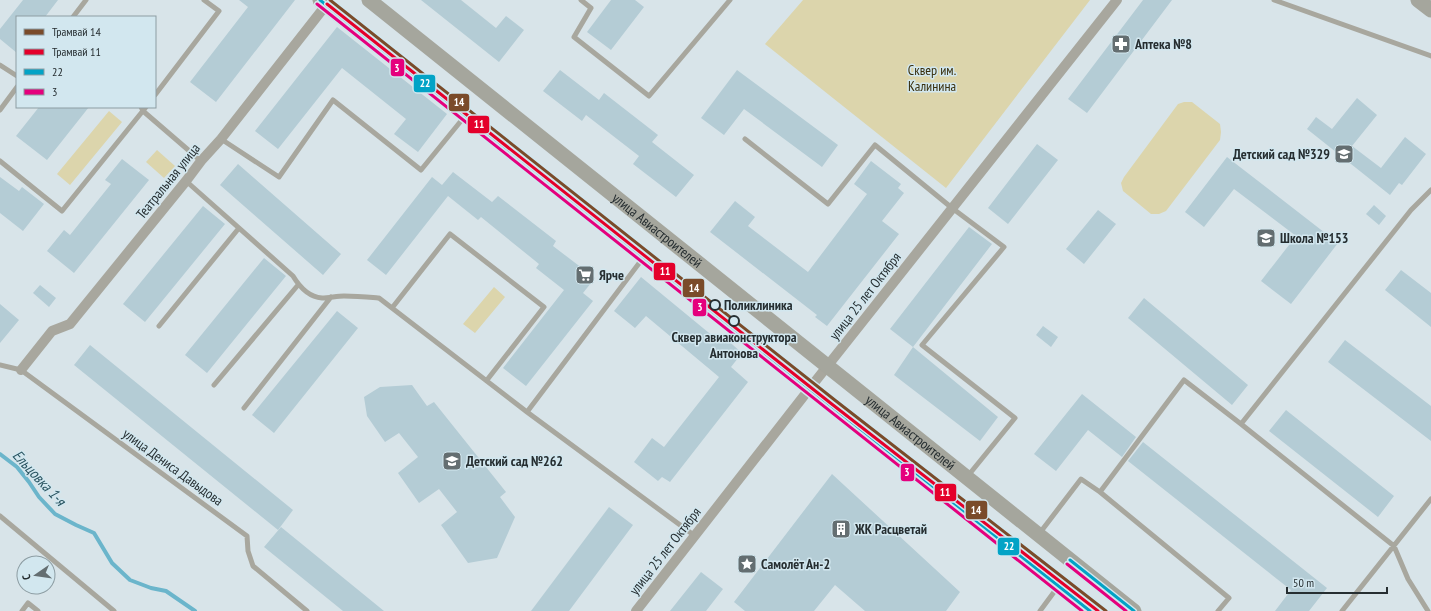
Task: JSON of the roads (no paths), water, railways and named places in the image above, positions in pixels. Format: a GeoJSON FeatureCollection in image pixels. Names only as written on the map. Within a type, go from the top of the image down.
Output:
{"type":"FeatureCollection","features":[{"type":"Feature","properties":{"kind":"main road","name":"улица Авиастроителей"},"geometry":{"type":"LineString","coordinates":[[369,0],[1134,611]]}},
{"type":"Feature","properties":{"kind":"main road"},"geometry":{"type":"LineString","coordinates":[[1418,0],[1431,10]]}},
{"type":"Feature","properties":{"kind":"main road","name":"улица Авиастроителей"},"geometry":{"type":"LineString","coordinates":[[325,2],[465,115],[1090,611]]}},
{"type":"Feature","properties":{"kind":"street","name":"улица 25 лет Октября"},"geometry":{"type":"LineString","coordinates":[[636,611],[827,366],[1117,0]]}},
{"type":"Feature","properties":{"kind":"street","name":"Театральная улица"},"geometry":{"type":"LineString","coordinates":[[21,370],[52,332],[70,324],[201,161],[221,139],[325,2]]}},
{"type":"Feature","properties":{"kind":"lane"},"geometry":{"type":"LineString","coordinates":[[74,16],[86,0]]}},
{"type":"Feature","properties":{"kind":"lane"},"geometry":{"type":"LineString","coordinates":[[156,94],[219,11],[204,0]]}},
{"type":"Feature","properties":{"kind":"lane"},"geometry":{"type":"LineString","coordinates":[[581,0],[591,8],[574,37],[649,96],[730,0]]}},
{"type":"Feature","properties":{"kind":"lane"},"geometry":{"type":"LineString","coordinates":[[1274,0],[1431,56]]}},
{"type":"Feature","properties":{"kind":"lane"},"geometry":{"type":"LineString","coordinates":[[0,65],[16,75]]}},
{"type":"Feature","properties":{"kind":"lane"},"geometry":{"type":"LineString","coordinates":[[0,110],[16,88]]}},
{"type":"Feature","properties":{"kind":"lane"},"geometry":{"type":"LineString","coordinates":[[221,139],[279,177],[334,100],[421,170],[465,115]]}},
{"type":"Feature","properties":{"kind":"lane"},"geometry":{"type":"LineString","coordinates":[[0,161],[62,211],[143,108],[201,161]]}},
{"type":"Feature","properties":{"kind":"lane"},"geometry":{"type":"LineString","coordinates":[[745,139],[828,204],[875,145],[952,208],[1004,247],[922,345],[1015,418],[967,478]]}},
{"type":"Feature","properties":{"kind":"lane"},"geometry":{"type":"LineString","coordinates":[[186,181],[293,276],[298,284],[307,293],[321,298],[360,296],[379,298],[527,412],[695,536]]}},
{"type":"Feature","properties":{"kind":"lane"},"geometry":{"type":"LineString","coordinates":[[1241,424],[1411,210],[1431,190]]}},
{"type":"Feature","properties":{"kind":"lane"},"geometry":{"type":"LineString","coordinates":[[159,326],[239,228]]}},
{"type":"Feature","properties":{"kind":"lane"},"geometry":{"type":"LineString","coordinates":[[392,308],[450,234],[544,307],[487,380]]}},
{"type":"Feature","properties":{"kind":"lane"},"geometry":{"type":"LineString","coordinates":[[527,412],[644,256]]}},
{"type":"Feature","properties":{"kind":"lane"},"geometry":{"type":"LineString","coordinates":[[214,385],[298,284]]}},
{"type":"Feature","properties":{"kind":"lane"},"geometry":{"type":"LineString","coordinates":[[244,408],[331,297]]}},
{"type":"Feature","properties":{"kind":"lane","name":"улица Дениса Давыдова"},"geometry":{"type":"LineString","coordinates":[[0,364],[21,370],[247,536],[248,551],[253,566],[307,611]]}},
{"type":"Feature","properties":{"kind":"lane"},"geometry":{"type":"LineString","coordinates":[[1100,492],[1184,380],[1394,546],[1408,579],[1428,611]]}},
{"type":"Feature","properties":{"kind":"lane"},"geometry":{"type":"LineString","coordinates":[[1038,535],[1080,479],[1100,492],[1229,598],[1218,611]]}},
{"type":"Feature","properties":{"kind":"lane"},"geometry":{"type":"LineString","coordinates":[[1342,611],[1431,499]]}},
{"type":"Feature","properties":{"kind":"lane"},"geometry":{"type":"LineString","coordinates":[[0,516],[114,611]]}},
{"type":"Feature","properties":{"kind":"lane"},"geometry":{"type":"LineString","coordinates":[[1040,611],[1059,586]]}},
{"type":"Feature","properties":{"kind":"lane"},"geometry":{"type":"LineString","coordinates":[[22,611],[28,603],[38,611]]}},
{"type":"Feature","properties":{"kind":"waterway","name":"Ельцовка 1-я"},"geometry":{"type":"LineString","coordinates":[[0,454],[17,467],[39,497],[55,514],[94,533],[112,563],[130,580],[151,588],[166,591],[195,611]]}},
{"type":"Feature","properties":{"kind":"tram line","name":"14"},"geometry":{"type":"LineString","coordinates":[[330,0],[836,401],[1106,611]]}},
{"type":"Feature","properties":{"kind":"tram line","name":"11"},"geometry":{"type":"LineString","coordinates":[[327,4],[833,405],[1098,611]]}},
{"type":"Feature","properties":{"kind":"place","name":"Аптека №8"},"geometry":{"type":"Point","coordinates":[1121,44]}},
{"type":"Feature","properties":{"kind":"place","name":"Детский сад №329"},"geometry":{"type":"Point","coordinates":[1344,154]}},
{"type":"Feature","properties":{"kind":"place","name":"Школа №153"},"geometry":{"type":"Point","coordinates":[1266,238]}},
{"type":"Feature","properties":{"kind":"place","name":"Ярче"},"geometry":{"type":"Point","coordinates":[585,275]}},
{"type":"Feature","properties":{"kind":"place","name":"Поликлиника"},"geometry":{"type":"Point","coordinates":[715,305]}},
{"type":"Feature","properties":{"kind":"place","name":"Сквер авиаконструктора Антонова"},"geometry":{"type":"Point","coordinates":[734,321]}},
{"type":"Feature","properties":{"kind":"place","name":"Детский сад №262"},"geometry":{"type":"Point","coordinates":[452,461]}},
{"type":"Feature","properties":{"kind":"place","name":"ЖК Расцветай"},"geometry":{"type":"Point","coordinates":[841,529]}},
{"type":"Feature","properties":{"kind":"place","name":"Самолёт Ан-2"},"geometry":{"type":"Point","coordinates":[747,564]}},
{"type":"Feature","properties":{"kind":"park label","name":"Сквер им. Калинина"},"geometry":{"type":"Point","coordinates":[932,78]}}]}
